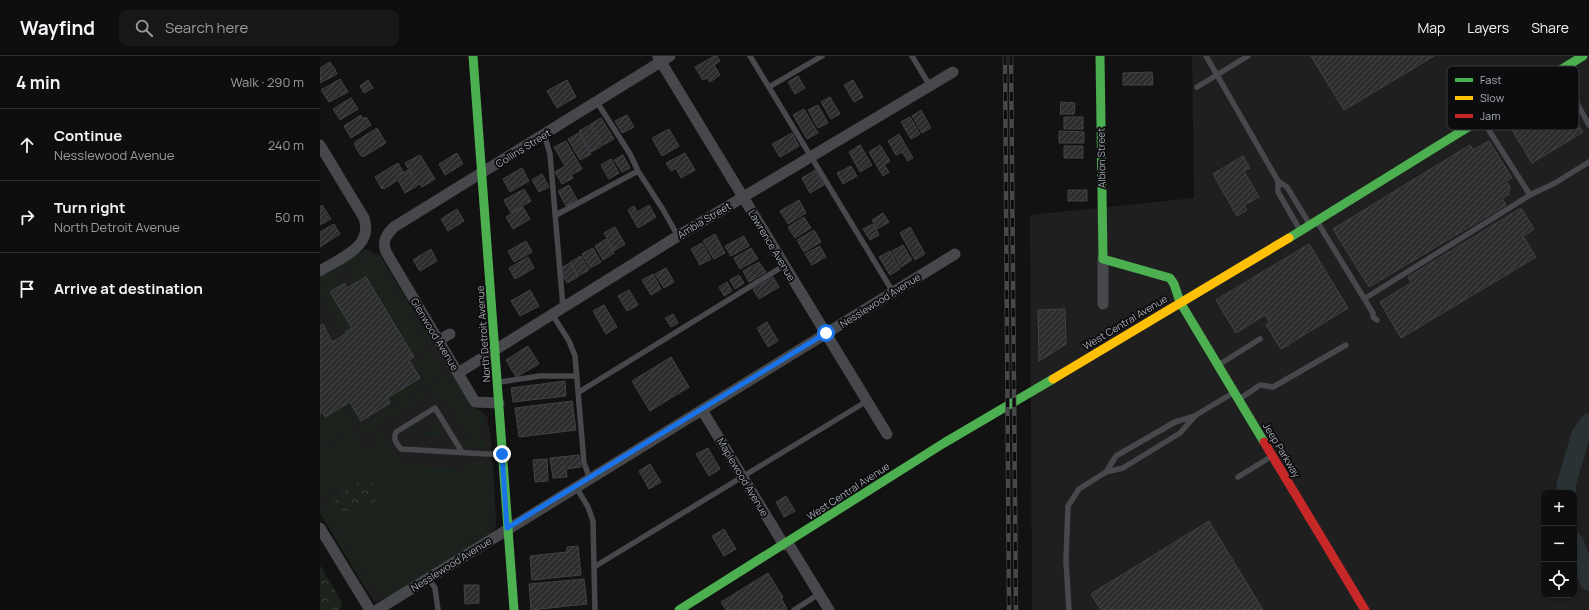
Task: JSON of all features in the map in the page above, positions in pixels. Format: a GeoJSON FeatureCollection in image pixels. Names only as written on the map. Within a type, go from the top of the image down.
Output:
{"type":"FeatureCollection","features":[{"type":"Feature","properties":{"kind":"main road","name":"North Detroit Avenue"},"geometry":{"type":"LineString","coordinates":[[473,56],[482,173],[487,318],[495,350],[514,610]]}},
{"type":"Feature","properties":{"kind":"main road","name":"Albion Street"},"geometry":{"type":"LineString","coordinates":[[1100,56],[1103,260]]}},
{"type":"Feature","properties":{"kind":"main road","name":"West Central Avenue"},"geometry":{"type":"LineString","coordinates":[[1567,66],[1583,56]]}},
{"type":"Feature","properties":{"kind":"main road","name":"West Central Avenue"},"geometry":{"type":"LineString","coordinates":[[679,610],[786,544],[944,443],[1301,231],[1463,130]]}},
{"type":"Feature","properties":{"kind":"main road"},"geometry":{"type":"LineString","coordinates":[[1103,260],[1170,278],[1174,284],[1180,302]]}},
{"type":"Feature","properties":{"kind":"main road","name":"Jeep Parkway"},"geometry":{"type":"LineString","coordinates":[[1180,302],[1365,610]]}},
{"type":"Feature","properties":{"kind":"street","name":"Collins Street"},"geometry":{"type":"LineString","coordinates":[[384,246],[386,236],[394,227],[597,102],[663,58]]}},
{"type":"Feature","properties":{"kind":"street","name":"Lawrence Avenue"},"geometry":{"type":"LineString","coordinates":[[663,58],[743,197],[887,434]]}},
{"type":"Feature","properties":{"kind":"street","name":"Ambia Street"},"geometry":{"type":"LineString","coordinates":[[458,373],[678,236],[953,72]]}},
{"type":"Feature","properties":{"kind":"street"},"geometry":{"type":"LineString","coordinates":[[320,145],[364,218],[366,234],[360,244],[320,271]]}},
{"type":"Feature","properties":{"kind":"street","name":"Glenwood Avenue"},"geometry":{"type":"LineString","coordinates":[[384,246],[475,402],[499,403]]}},
{"type":"Feature","properties":{"kind":"street","name":"Nesslewood Avenue"},"geometry":{"type":"LineString","coordinates":[[377,610],[507,528],[955,254]]}},
{"type":"Feature","properties":{"kind":"street","name":"Albion Street"},"geometry":{"type":"LineString","coordinates":[[1103,260],[1103,304]]}},
{"type":"Feature","properties":{"kind":"street"},"geometry":{"type":"LineString","coordinates":[[439,340],[450,334]]}},
{"type":"Feature","properties":{"kind":"street","name":"Maplewood Avenue"},"geometry":{"type":"LineString","coordinates":[[702,410],[786,544],[830,610]]}},
{"type":"Feature","properties":{"kind":"street"},"geometry":{"type":"LineString","coordinates":[[320,528],[370,610]]}},
{"type":"Feature","properties":{"kind":"lane"},"geometry":{"type":"LineString","coordinates":[[750,56],[893,292]]}},
{"type":"Feature","properties":{"kind":"lane"},"geometry":{"type":"LineString","coordinates":[[769,87],[822,56]]}},
{"type":"Feature","properties":{"kind":"lane"},"geometry":{"type":"LineString","coordinates":[[912,56],[930,86]]}},
{"type":"Feature","properties":{"kind":"lane"},"geometry":{"type":"LineString","coordinates":[[1206,56],[1278,181],[1287,187],[1314,223],[1364,298],[1373,313],[1373,317],[1377,320]]}},
{"type":"Feature","properties":{"kind":"lane"},"geometry":{"type":"LineString","coordinates":[[1197,87],[1248,56]]}},
{"type":"Feature","properties":{"kind":"lane"},"geometry":{"type":"LineString","coordinates":[[597,102],[630,154],[638,171],[678,236]]}},
{"type":"Feature","properties":{"kind":"lane"},"geometry":{"type":"LineString","coordinates":[[1579,107],[1589,125]]}},
{"type":"Feature","properties":{"kind":"lane"},"geometry":{"type":"LineString","coordinates":[[1583,114],[1589,111]]}},
{"type":"Feature","properties":{"kind":"lane"},"geometry":{"type":"LineString","coordinates":[[1488,130],[1530,195]]}},
{"type":"Feature","properties":{"kind":"lane"},"geometry":{"type":"LineString","coordinates":[[544,134],[550,154],[563,308]]}},
{"type":"Feature","properties":{"kind":"lane"},"geometry":{"type":"LineString","coordinates":[[1364,298],[1530,195],[1555,183],[1589,162]]}},
{"type":"Feature","properties":{"kind":"lane"},"geometry":{"type":"LineString","coordinates":[[556,215],[638,171]]}},
{"type":"Feature","properties":{"kind":"lane"},"geometry":{"type":"LineString","coordinates":[[1278,181],[1278,192],[1301,231]]}},
{"type":"Feature","properties":{"kind":"lane"},"geometry":{"type":"LineString","coordinates":[[579,392],[785,265]]}},
{"type":"Feature","properties":{"kind":"lane"},"geometry":{"type":"LineString","coordinates":[[552,314],[573,348],[575,356],[584,463],[590,478]]}},
{"type":"Feature","properties":{"kind":"lane"},"geometry":{"type":"LineString","coordinates":[[1218,365],[1260,339]]}},
{"type":"Feature","properties":{"kind":"lane"},"geometry":{"type":"LineString","coordinates":[[1106,472],[1116,456],[1175,422],[1196,415],[1260,385],[1273,387],[1346,345]]}},
{"type":"Feature","properties":{"kind":"lane"},"geometry":{"type":"LineString","coordinates":[[497,382],[540,376],[577,376]]}},
{"type":"Feature","properties":{"kind":"lane"},"geometry":{"type":"LineString","coordinates":[[594,567],[868,401]]}},
{"type":"Feature","properties":{"kind":"lane"},"geometry":{"type":"LineString","coordinates":[[462,452],[435,408],[396,432],[394,439],[401,449],[502,454]]}},
{"type":"Feature","properties":{"kind":"lane"},"geometry":{"type":"LineString","coordinates":[[1069,610],[1066,561],[1068,506],[1079,489],[1106,472],[1123,468],[1180,433],[1196,415]]}},
{"type":"Feature","properties":{"kind":"lane"},"geometry":{"type":"LineString","coordinates":[[1238,478],[1272,456]]}},
{"type":"Feature","properties":{"kind":"lane"},"geometry":{"type":"LineString","coordinates":[[576,487],[588,508],[593,521],[595,610]]}},
{"type":"Feature","properties":{"kind":"lane"},"geometry":{"type":"LineString","coordinates":[[428,578],[435,588],[438,610]]}},
{"type":"Feature","properties":{"kind":"lane"},"geometry":{"type":"LineString","coordinates":[[794,610],[820,594]]}},
{"type":"Feature","properties":{"kind":"shaded area"},"geometry":{"type":"Polygon","coordinates":[[[1192,56],[1589,56],[1589,610],[1032,610],[1030,215],[1194,198],[1192,56]]]}},
{"type":"Feature","properties":{"kind":"shaded area"},"geometry":{"type":"Polygon","coordinates":[[[366,249],[375,254],[379,254],[472,407],[487,416],[491,440],[496,519],[496,526],[490,534],[377,602],[373,600],[320,513],[320,278],[366,249]]]}},
{"type":"Feature","properties":{"kind":"green space"},"geometry":{"type":"Polygon","coordinates":[[[366,249],[372,252],[320,284],[320,278],[366,249]]]}},
{"type":"Feature","properties":{"kind":"green space"},"geometry":{"type":"Polygon","coordinates":[[[376,254],[379,254],[434,345],[431,347],[376,254]]]}},
{"type":"Feature","properties":{"kind":"green space"},"geometry":{"type":"Polygon","coordinates":[[[373,255],[428,349],[425,351],[423,348],[413,355],[366,277],[352,285],[349,279],[352,277],[348,270],[373,255]]]}},
{"type":"Feature","properties":{"kind":"green space"},"geometry":{"type":"Polygon","coordinates":[[[338,276],[343,284],[330,292],[352,328],[346,331],[345,329],[343,330],[320,292],[320,287],[338,276]]]}},
{"type":"Feature","properties":{"kind":"green space"},"geometry":{"type":"Polygon","coordinates":[[[431,352],[443,373],[427,383],[415,362],[431,352]]]}},
{"type":"Feature","properties":{"kind":"green space"},"geometry":{"type":"Polygon","coordinates":[[[413,363],[425,384],[358,424],[347,406],[351,404],[361,420],[390,403],[387,398],[420,379],[411,364],[413,363]]]}},
{"type":"Feature","properties":{"kind":"green space"},"geometry":{"type":"Polygon","coordinates":[[[448,374],[452,374],[472,407],[482,412],[484,428],[480,428],[448,374]]]}},
{"type":"Feature","properties":{"kind":"green space"},"geometry":{"type":"Polygon","coordinates":[[[445,376],[485,441],[485,449],[463,448],[462,446],[471,440],[445,399],[439,402],[429,385],[445,376]]]}},
{"type":"Feature","properties":{"kind":"green space"},"geometry":{"type":"Polygon","coordinates":[[[427,387],[431,393],[377,425],[380,431],[375,435],[370,432],[364,433],[360,427],[427,387]]]}},
{"type":"Feature","properties":{"kind":"green space"},"geometry":{"type":"Polygon","coordinates":[[[343,406],[355,426],[320,447],[320,419],[343,406]]]}},
{"type":"Feature","properties":{"kind":"green space"},"geometry":{"type":"Polygon","coordinates":[[[432,418],[446,441],[444,446],[441,445],[442,437],[408,434],[408,432],[416,427],[422,434],[433,428],[429,420],[432,418]]]}},
{"type":"Feature","properties":{"kind":"green space"},"geometry":{"type":"Polygon","coordinates":[[[357,429],[359,432],[354,436],[366,454],[373,450],[376,437],[382,434],[392,450],[396,454],[403,457],[402,465],[467,470],[469,462],[486,461],[489,526],[379,595],[323,502],[337,493],[338,495],[336,497],[338,509],[344,512],[360,504],[369,507],[378,500],[363,479],[344,492],[340,487],[320,498],[320,452],[357,429]]]}},
{"type":"Feature","properties":{"kind":"green space"},"geometry":{"type":"Polygon","coordinates":[[[489,462],[492,463],[493,467],[496,524],[494,530],[492,528],[489,462]]]}},
{"type":"Feature","properties":{"kind":"green space"},"geometry":{"type":"Polygon","coordinates":[[[363,479],[370,480],[374,485],[379,494],[378,500],[367,507],[360,504],[348,511],[342,511],[339,509],[335,503],[336,497],[363,479]]]}},
{"type":"Feature","properties":{"kind":"green space"},"geometry":{"type":"Polygon","coordinates":[[[320,503],[369,585],[365,588],[320,513],[320,503]]]}},
{"type":"Feature","properties":{"kind":"green space"},"geometry":{"type":"Polygon","coordinates":[[[488,530],[490,534],[385,599],[382,596],[488,530]]]}},
{"type":"Feature","properties":{"kind":"green space"},"geometry":{"type":"Polygon","coordinates":[[[320,565],[342,602],[340,610],[320,610],[320,565]]]}},
{"type":"Feature","properties":{"kind":"building"},"geometry":{"type":"Polygon","coordinates":[[[714,56],[717,56],[720,61],[714,65],[720,75],[710,82],[707,78],[703,80],[695,67],[714,56]]]}},
{"type":"Feature","properties":{"kind":"building"},"geometry":{"type":"Polygon","coordinates":[[[1311,56],[1434,56],[1344,110],[1311,56]]]}},
{"type":"Feature","properties":{"kind":"building"},"geometry":{"type":"Polygon","coordinates":[[[330,62],[337,74],[320,83],[320,68],[330,62]]]}},
{"type":"Feature","properties":{"kind":"building"},"geometry":{"type":"Polygon","coordinates":[[[1152,72],[1153,85],[1123,85],[1123,73],[1152,72]]]}},
{"type":"Feature","properties":{"kind":"building"},"geometry":{"type":"Polygon","coordinates":[[[798,76],[805,88],[795,94],[788,82],[798,76]]]}},
{"type":"Feature","properties":{"kind":"building"},"geometry":{"type":"Polygon","coordinates":[[[340,79],[348,92],[329,102],[321,90],[340,79]]]}},
{"type":"Feature","properties":{"kind":"building"},"geometry":{"type":"Polygon","coordinates":[[[368,80],[373,88],[364,93],[360,86],[368,80]]]}},
{"type":"Feature","properties":{"kind":"building"},"geometry":{"type":"Polygon","coordinates":[[[567,80],[576,97],[557,108],[547,91],[567,80]]]}},
{"type":"Feature","properties":{"kind":"building"},"geometry":{"type":"Polygon","coordinates":[[[853,80],[863,97],[854,102],[844,85],[853,80]]]}},
{"type":"Feature","properties":{"kind":"building"},"geometry":{"type":"Polygon","coordinates":[[[830,97],[840,114],[831,119],[821,102],[830,97]]]}},
{"type":"Feature","properties":{"kind":"building"},"geometry":{"type":"Polygon","coordinates":[[[351,98],[358,109],[340,120],[333,109],[351,98]]]}},
{"type":"Feature","properties":{"kind":"building"},"geometry":{"type":"Polygon","coordinates":[[[1061,102],[1075,103],[1074,114],[1060,114],[1061,102]]]}},
{"type":"Feature","properties":{"kind":"building"},"geometry":{"type":"Polygon","coordinates":[[[818,105],[828,123],[818,128],[808,110],[818,105]]]}},
{"type":"Feature","properties":{"kind":"building"},"geometry":{"type":"Polygon","coordinates":[[[804,109],[818,133],[807,139],[793,115],[804,109]]]}},
{"type":"Feature","properties":{"kind":"building"},"geometry":{"type":"Polygon","coordinates":[[[921,110],[931,128],[922,133],[912,116],[921,110]]]}},
{"type":"Feature","properties":{"kind":"building"},"geometry":{"type":"Polygon","coordinates":[[[361,115],[363,119],[366,117],[371,125],[351,138],[344,126],[361,115]]]}},
{"type":"Feature","properties":{"kind":"building"},"geometry":{"type":"Polygon","coordinates":[[[627,115],[634,127],[622,133],[615,121],[627,115]]]}},
{"type":"Feature","properties":{"kind":"building"},"geometry":{"type":"Polygon","coordinates":[[[910,117],[920,134],[911,139],[901,122],[910,117]]]}},
{"type":"Feature","properties":{"kind":"building"},"geometry":{"type":"Polygon","coordinates":[[[1064,117],[1083,117],[1083,129],[1064,129],[1064,117]]]}},
{"type":"Feature","properties":{"kind":"building"},"geometry":{"type":"Polygon","coordinates":[[[601,118],[614,139],[603,145],[591,124],[601,118]]]}},
{"type":"Feature","properties":{"kind":"building"},"geometry":{"type":"Polygon","coordinates":[[[590,125],[602,146],[591,152],[579,131],[590,125]]]}},
{"type":"Feature","properties":{"kind":"building"},"geometry":{"type":"Polygon","coordinates":[[[1579,126],[1583,132],[1532,163],[1512,130],[1579,130],[1579,126]]]}},
{"type":"Feature","properties":{"kind":"building"},"geometry":{"type":"Polygon","coordinates":[[[377,128],[386,143],[363,157],[362,155],[361,156],[354,144],[355,142],[377,128]]]}},
{"type":"Feature","properties":{"kind":"building"},"geometry":{"type":"Polygon","coordinates":[[[669,129],[679,146],[662,156],[652,138],[669,129]]]}},
{"type":"Feature","properties":{"kind":"building"},"geometry":{"type":"Polygon","coordinates":[[[1059,131],[1084,132],[1084,143],[1059,143],[1059,131]]]}},
{"type":"Feature","properties":{"kind":"building"},"geometry":{"type":"Polygon","coordinates":[[[579,133],[591,154],[580,160],[568,139],[579,133]]]}},
{"type":"Feature","properties":{"kind":"building"},"geometry":{"type":"Polygon","coordinates":[[[792,133],[799,146],[780,157],[772,144],[792,133]]]}},
{"type":"Feature","properties":{"kind":"building"},"geometry":{"type":"Polygon","coordinates":[[[899,134],[913,158],[908,161],[902,152],[896,155],[888,141],[899,134]]]}},
{"type":"Feature","properties":{"kind":"building"},"geometry":{"type":"Polygon","coordinates":[[[566,141],[582,169],[571,175],[573,178],[562,184],[555,172],[565,166],[554,147],[566,141]]]}},
{"type":"Feature","properties":{"kind":"building"},"geometry":{"type":"Polygon","coordinates":[[[1489,141],[1512,178],[1506,181],[1510,187],[1508,195],[1502,198],[1506,205],[1369,287],[1333,229],[1470,145],[1473,150],[1489,141]]]}},
{"type":"Feature","properties":{"kind":"building"},"geometry":{"type":"Polygon","coordinates":[[[860,145],[872,165],[860,172],[849,152],[860,145]]]}},
{"type":"Feature","properties":{"kind":"building"},"geometry":{"type":"Polygon","coordinates":[[[880,145],[890,161],[884,165],[889,172],[883,176],[869,152],[880,145]]]}},
{"type":"Feature","properties":{"kind":"building"},"geometry":{"type":"Polygon","coordinates":[[[1064,146],[1083,146],[1083,158],[1064,158],[1064,146]]]}},
{"type":"Feature","properties":{"kind":"building"},"geometry":{"type":"Polygon","coordinates":[[[457,153],[463,164],[445,175],[439,164],[457,153]]]}},
{"type":"Feature","properties":{"kind":"building"},"geometry":{"type":"Polygon","coordinates":[[[685,153],[695,170],[681,178],[676,168],[671,171],[666,163],[685,153]]]}},
{"type":"Feature","properties":{"kind":"building"},"geometry":{"type":"Polygon","coordinates":[[[420,155],[435,179],[422,187],[420,184],[418,185],[405,163],[420,155]]]}},
{"type":"Feature","properties":{"kind":"building"},"geometry":{"type":"Polygon","coordinates":[[[623,155],[630,168],[622,172],[614,160],[623,155]]]}},
{"type":"Feature","properties":{"kind":"building"},"geometry":{"type":"Polygon","coordinates":[[[1243,156],[1250,168],[1244,171],[1259,197],[1244,205],[1247,210],[1237,216],[1213,174],[1243,156]]]}},
{"type":"Feature","properties":{"kind":"building"},"geometry":{"type":"Polygon","coordinates":[[[611,159],[619,173],[609,179],[601,165],[611,159]]]}},
{"type":"Feature","properties":{"kind":"building"},"geometry":{"type":"Polygon","coordinates":[[[398,163],[403,172],[397,176],[408,170],[417,186],[405,193],[398,180],[384,189],[383,187],[382,189],[375,177],[398,163]]]}},
{"type":"Feature","properties":{"kind":"building"},"geometry":{"type":"Polygon","coordinates":[[[851,166],[857,176],[843,184],[837,173],[851,166]]]}},
{"type":"Feature","properties":{"kind":"building"},"geometry":{"type":"Polygon","coordinates":[[[522,168],[529,181],[510,192],[503,179],[522,168]]]}},
{"type":"Feature","properties":{"kind":"building"},"geometry":{"type":"Polygon","coordinates":[[[815,170],[824,185],[810,193],[802,178],[815,170]]]}},
{"type":"Feature","properties":{"kind":"building"},"geometry":{"type":"Polygon","coordinates":[[[542,174],[549,187],[539,192],[532,180],[542,174]]]}},
{"type":"Feature","properties":{"kind":"building"},"geometry":{"type":"Polygon","coordinates":[[[569,185],[577,200],[566,206],[558,191],[569,185]]]}},
{"type":"Feature","properties":{"kind":"building"},"geometry":{"type":"Polygon","coordinates":[[[524,189],[531,201],[511,213],[504,200],[524,189]]]}},
{"type":"Feature","properties":{"kind":"building"},"geometry":{"type":"Polygon","coordinates":[[[1068,190],[1087,190],[1087,201],[1068,201],[1068,190]]]}},
{"type":"Feature","properties":{"kind":"building"},"geometry":{"type":"Polygon","coordinates":[[[799,200],[806,213],[788,224],[780,211],[799,200]]]}},
{"type":"Feature","properties":{"kind":"building"},"geometry":{"type":"Polygon","coordinates":[[[322,205],[331,219],[320,225],[320,207],[322,205]]]}},
{"type":"Feature","properties":{"kind":"building"},"geometry":{"type":"Polygon","coordinates":[[[649,205],[656,217],[638,228],[628,210],[634,206],[637,212],[649,205]]]}},
{"type":"Feature","properties":{"kind":"building"},"geometry":{"type":"Polygon","coordinates":[[[523,207],[530,219],[513,229],[506,217],[523,207]]]}},
{"type":"Feature","properties":{"kind":"building"},"geometry":{"type":"Polygon","coordinates":[[[1521,208],[1534,229],[1523,236],[1536,257],[1401,338],[1380,302],[1411,283],[1408,277],[1521,208]]]}},
{"type":"Feature","properties":{"kind":"building"},"geometry":{"type":"Polygon","coordinates":[[[457,209],[464,221],[448,231],[441,219],[457,209]]]}},
{"type":"Feature","properties":{"kind":"building"},"geometry":{"type":"Polygon","coordinates":[[[883,213],[889,222],[877,229],[872,220],[883,213]]]}},
{"type":"Feature","properties":{"kind":"building"},"geometry":{"type":"Polygon","coordinates":[[[804,217],[811,228],[795,238],[788,227],[804,217]]]}},
{"type":"Feature","properties":{"kind":"building"},"geometry":{"type":"Polygon","coordinates":[[[334,224],[340,234],[320,247],[320,232],[334,224]]]}},
{"type":"Feature","properties":{"kind":"building"},"geometry":{"type":"Polygon","coordinates":[[[873,224],[879,235],[870,240],[863,229],[873,224]]]}},
{"type":"Feature","properties":{"kind":"building"},"geometry":{"type":"Polygon","coordinates":[[[615,227],[625,244],[614,251],[604,233],[615,227]]]}},
{"type":"Feature","properties":{"kind":"building"},"geometry":{"type":"Polygon","coordinates":[[[910,227],[925,254],[915,260],[900,233],[910,227]]]}},
{"type":"Feature","properties":{"kind":"building"},"geometry":{"type":"Polygon","coordinates":[[[814,230],[821,242],[804,252],[797,240],[814,230]]]}},
{"type":"Feature","properties":{"kind":"building"},"geometry":{"type":"Polygon","coordinates":[[[715,234],[725,253],[714,259],[703,241],[715,234]]]}},
{"type":"Feature","properties":{"kind":"building"},"geometry":{"type":"Polygon","coordinates":[[[744,236],[749,246],[731,256],[725,246],[744,236]]]}},
{"type":"Feature","properties":{"kind":"building"},"geometry":{"type":"Polygon","coordinates":[[[606,239],[614,253],[603,260],[595,246],[606,239]]]}},
{"type":"Feature","properties":{"kind":"building"},"geometry":{"type":"Polygon","coordinates":[[[526,241],[532,252],[514,262],[508,251],[526,241]]]}},
{"type":"Feature","properties":{"kind":"building"},"geometry":{"type":"Polygon","coordinates":[[[702,243],[711,259],[700,265],[691,249],[702,243]]]}},
{"type":"Feature","properties":{"kind":"building"},"geometry":{"type":"Polygon","coordinates":[[[1309,244],[1348,308],[1281,349],[1266,325],[1269,322],[1265,315],[1236,333],[1216,300],[1309,244]]]}},
{"type":"Feature","properties":{"kind":"building"},"geometry":{"type":"Polygon","coordinates":[[[903,245],[912,260],[901,267],[892,251],[903,245]]]}},
{"type":"Feature","properties":{"kind":"building"},"geometry":{"type":"Polygon","coordinates":[[[820,246],[826,257],[812,265],[805,254],[820,246]]]}},
{"type":"Feature","properties":{"kind":"building"},"geometry":{"type":"Polygon","coordinates":[[[593,248],[601,262],[590,268],[582,254],[593,248]]]}},
{"type":"Feature","properties":{"kind":"building"},"geometry":{"type":"Polygon","coordinates":[[[751,248],[758,259],[740,269],[734,258],[751,248]]]}},
{"type":"Feature","properties":{"kind":"building"},"geometry":{"type":"Polygon","coordinates":[[[431,249],[437,261],[420,271],[413,260],[431,249]]]}},
{"type":"Feature","properties":{"kind":"building"},"geometry":{"type":"Polygon","coordinates":[[[890,251],[900,269],[890,275],[879,257],[890,251]]]}},
{"type":"Feature","properties":{"kind":"building"},"geometry":{"type":"Polygon","coordinates":[[[581,256],[589,270],[578,276],[570,262],[581,256]]]}},
{"type":"Feature","properties":{"kind":"building"},"geometry":{"type":"Polygon","coordinates":[[[528,257],[534,268],[515,279],[509,268],[528,257]]]}},
{"type":"Feature","properties":{"kind":"building"},"geometry":{"type":"Polygon","coordinates":[[[759,262],[766,272],[749,282],[743,271],[759,262]]]}},
{"type":"Feature","properties":{"kind":"building"},"geometry":{"type":"Polygon","coordinates":[[[570,263],[578,277],[567,283],[559,269],[570,263]]]}},
{"type":"Feature","properties":{"kind":"building"},"geometry":{"type":"Polygon","coordinates":[[[666,268],[674,282],[664,288],[655,274],[666,268]]]}},
{"type":"Feature","properties":{"kind":"building"},"geometry":{"type":"Polygon","coordinates":[[[653,274],[661,289],[651,295],[642,280],[653,274]]]}},
{"type":"Feature","properties":{"kind":"building"},"geometry":{"type":"Polygon","coordinates":[[[739,275],[744,283],[735,289],[730,280],[739,275]]]}},
{"type":"Feature","properties":{"kind":"building"},"geometry":{"type":"Polygon","coordinates":[[[366,277],[414,357],[409,360],[420,378],[387,398],[390,403],[361,421],[350,402],[325,417],[323,412],[320,414],[320,326],[323,324],[332,342],[346,334],[345,332],[352,328],[330,292],[345,283],[347,288],[366,277]]]}},
{"type":"Feature","properties":{"kind":"building"},"geometry":{"type":"Polygon","coordinates":[[[773,277],[779,287],[759,299],[753,289],[773,277]]]}},
{"type":"Feature","properties":{"kind":"building"},"geometry":{"type":"Polygon","coordinates":[[[727,282],[732,291],[724,296],[719,287],[727,282]]]}},
{"type":"Feature","properties":{"kind":"building"},"geometry":{"type":"Polygon","coordinates":[[[530,290],[539,306],[520,316],[511,301],[530,290]]]}},
{"type":"Feature","properties":{"kind":"building"},"geometry":{"type":"Polygon","coordinates":[[[629,290],[638,305],[627,311],[618,296],[629,290]]]}},
{"type":"Feature","properties":{"kind":"building"},"geometry":{"type":"Polygon","coordinates":[[[604,305],[617,327],[606,334],[593,311],[604,305]]]}},
{"type":"Feature","properties":{"kind":"building"},"geometry":{"type":"Polygon","coordinates":[[[1065,309],[1066,344],[1039,361],[1038,310],[1065,309]]]}},
{"type":"Feature","properties":{"kind":"building"},"geometry":{"type":"Polygon","coordinates":[[[673,314],[678,323],[671,327],[665,318],[673,314]]]}},
{"type":"Feature","properties":{"kind":"building"},"geometry":{"type":"Polygon","coordinates":[[[767,322],[778,341],[768,347],[757,328],[767,322]]]}},
{"type":"Feature","properties":{"kind":"building"},"geometry":{"type":"Polygon","coordinates":[[[528,346],[539,364],[516,377],[506,360],[528,346]]]}},
{"type":"Feature","properties":{"kind":"building"},"geometry":{"type":"Polygon","coordinates":[[[671,357],[689,387],[650,411],[632,381],[671,357]]]}},
{"type":"Feature","properties":{"kind":"building"},"geometry":{"type":"Polygon","coordinates":[[[565,381],[566,396],[513,402],[511,388],[565,381]]]}},
{"type":"Feature","properties":{"kind":"building"},"geometry":{"type":"Polygon","coordinates":[[[572,401],[576,430],[519,437],[515,408],[572,401]]]}},
{"type":"Feature","properties":{"kind":"building"},"geometry":{"type":"Polygon","coordinates":[[[708,448],[720,469],[709,476],[696,454],[708,448]]]}},
{"type":"Feature","properties":{"kind":"building"},"geometry":{"type":"Polygon","coordinates":[[[579,455],[581,467],[566,469],[567,477],[553,478],[550,458],[579,455]]]}},
{"type":"Feature","properties":{"kind":"building"},"geometry":{"type":"Polygon","coordinates":[[[547,459],[548,481],[535,482],[533,460],[547,459]]]}},
{"type":"Feature","properties":{"kind":"building"},"geometry":{"type":"Polygon","coordinates":[[[650,464],[661,482],[649,489],[639,471],[650,464]]]}},
{"type":"Feature","properties":{"kind":"building"},"geometry":{"type":"Polygon","coordinates":[[[786,496],[795,511],[784,517],[776,502],[786,496]]]}},
{"type":"Feature","properties":{"kind":"building"},"geometry":{"type":"Polygon","coordinates":[[[1209,521],[1263,610],[1101,610],[1091,594],[1209,521]]]}},
{"type":"Feature","properties":{"kind":"building"},"geometry":{"type":"Polygon","coordinates":[[[724,529],[736,549],[724,556],[712,536],[724,529]]]}},
{"type":"Feature","properties":{"kind":"building"},"geometry":{"type":"Polygon","coordinates":[[[578,546],[581,575],[532,580],[530,556],[567,552],[567,547],[578,546]]]}},
{"type":"Feature","properties":{"kind":"building"},"geometry":{"type":"Polygon","coordinates":[[[768,573],[783,597],[781,598],[787,609],[726,610],[721,602],[768,573]]]}},
{"type":"Feature","properties":{"kind":"building"},"geometry":{"type":"Polygon","coordinates":[[[584,579],[587,604],[531,610],[529,584],[584,579]]]}},
{"type":"Feature","properties":{"kind":"building"},"geometry":{"type":"Polygon","coordinates":[[[464,585],[479,585],[479,603],[465,604],[464,585]]]}},
{"type":"Feature","properties":{"kind":"waterway"},"geometry":{"type":"LineString","coordinates":[[1567,490],[1566,485],[1581,434],[1589,423]]}},
{"type":"Feature","properties":{"kind":"waterway"},"geometry":{"type":"LineString","coordinates":[[1577,550],[1589,581]]}},
{"type":"Feature","properties":{"kind":"railway"},"geometry":{"type":"LineString","coordinates":[[1005,56],[1009,610]]}},
{"type":"Feature","properties":{"kind":"railway"},"geometry":{"type":"LineString","coordinates":[[1011,56],[1016,610]]}},
{"type":"Feature","properties":{"kind":"traffic: fast"},"geometry":{"type":"LineString","coordinates":[[473,56],[514,610]]}},
{"type":"Feature","properties":{"kind":"traffic: fast"},"geometry":{"type":"LineString","coordinates":[[1100,56],[1103,259],[1170,278],[1174,284],[1180,302],[1264,442]]}},
{"type":"Feature","properties":{"kind":"traffic: fast"},"geometry":{"type":"LineString","coordinates":[[1567,66],[1583,56]]}},
{"type":"Feature","properties":{"kind":"traffic: fast"},"geometry":{"type":"LineString","coordinates":[[1289,238],[1463,130]]}},
{"type":"Feature","properties":{"kind":"traffic: fast"},"geometry":{"type":"LineString","coordinates":[[679,610],[944,443],[1053,379]]}},
{"type":"Feature","properties":{"kind":"traffic: slow"},"geometry":{"type":"LineString","coordinates":[[1053,379],[1289,238]]}},
{"type":"Feature","properties":{"kind":"traffic: jam"},"geometry":{"type":"LineString","coordinates":[[1264,442],[1365,610]]}},
{"type":"Feature","properties":{"kind":"route"},"geometry":{"type":"LineString","coordinates":[[502,454],[507,528],[826,333]]}}]}
